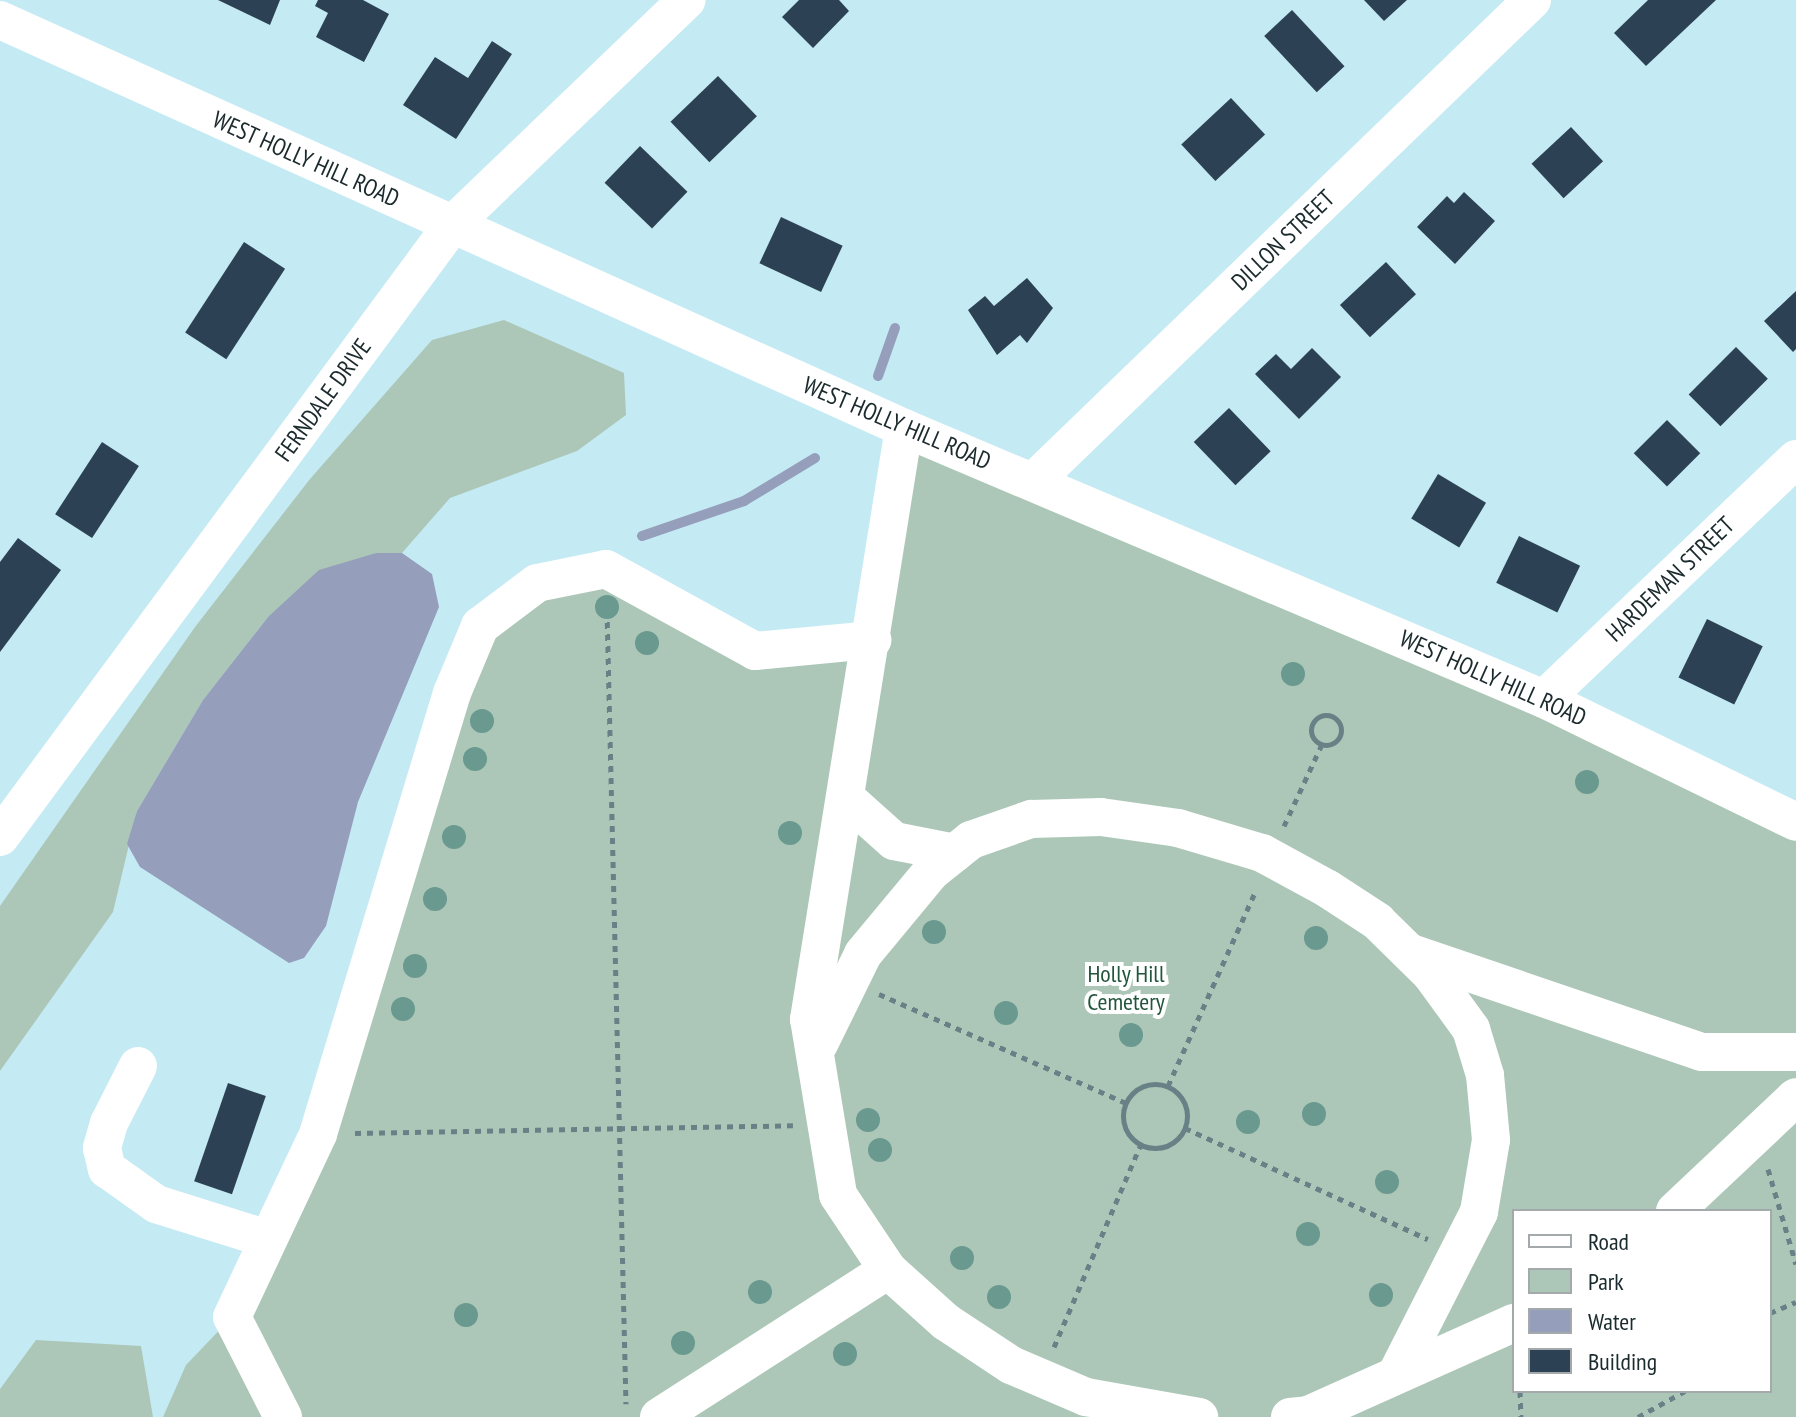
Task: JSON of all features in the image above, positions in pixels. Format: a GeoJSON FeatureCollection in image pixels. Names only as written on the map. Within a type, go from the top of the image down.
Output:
{"type":"FeatureCollection","features":[{"type":"Feature","properties":{"kind":"street","name":"FERNDALE DRIVE"},"geometry":{"type":"LineString","coordinates":[[0,837],[452,225],[687,0]]}},
{"type":"Feature","properties":{"kind":"street","name":"DILLON STREET"},"geometry":{"type":"LineString","coordinates":[[1035,480],[1532,0]]}},
{"type":"Feature","properties":{"kind":"street","name":"WEST HOLLY HILL ROAD"},"geometry":{"type":"LineString","coordinates":[[0,20],[904,428],[1035,480],[1544,699],[1796,822]]}},
{"type":"Feature","properties":{"kind":"street"},"geometry":{"type":"LineString","coordinates":[[904,428],[847,799],[809,1019],[822,1124],[838,1195],[888,1270],[946,1322],[1040,1377],[1086,1397],[1199,1417]]}},
{"type":"Feature","properties":{"kind":"street","name":"HARDEMAN STREET"},"geometry":{"type":"LineString","coordinates":[[1544,699],[1796,459]]}},
{"type":"Feature","properties":{"kind":"street"},"geometry":{"type":"LineString","coordinates":[[283,1417],[232,1317],[318,1134],[452,693],[480,626],[504,600],[537,583],[606,569],[755,651],[872,640]]}},
{"type":"Feature","properties":{"kind":"street"},"geometry":{"type":"LineString","coordinates":[[847,799],[894,841],[955,853]]}},
{"type":"Feature","properties":{"kind":"street"},"geometry":{"type":"LineString","coordinates":[[814,1054],[849,981],[897,910],[955,853],[1031,819],[1101,817],[1178,828],[1270,858],[1377,921],[1410,953],[1471,1029],[1485,1075],[1491,1140],[1479,1212],[1398,1371]]}},
{"type":"Feature","properties":{"kind":"street"},"geometry":{"type":"LineString","coordinates":[[1410,953],[1702,1052],[1796,1052]]}},
{"type":"Feature","properties":{"kind":"street"},"geometry":{"type":"LineString","coordinates":[[138,1066],[109,1123],[102,1148],[107,1169],[156,1204],[268,1239]]}},
{"type":"Feature","properties":{"kind":"street"},"geometry":{"type":"LineString","coordinates":[[1677,1209],[1793,1104]]}},
{"type":"Feature","properties":{"kind":"street"},"geometry":{"type":"LineString","coordinates":[[659,1417],[888,1270]]}},
{"type":"Feature","properties":{"kind":"street"},"geometry":{"type":"LineString","coordinates":[[1302,1416],[1398,1371],[1512,1324]]}},
{"type":"Feature","properties":{"kind":"path"},"geometry":{"type":"LineString","coordinates":[[606,569],[626,1417]]}},
{"type":"Feature","properties":{"kind":"path"},"geometry":{"type":"LineString","coordinates":[[1168,1086],[1322,744],[1339,735],[1328,716],[1311,728],[1322,744]]}},
{"type":"Feature","properties":{"kind":"path"},"geometry":{"type":"LineString","coordinates":[[849,981],[1126,1103]]}},
{"type":"Feature","properties":{"kind":"path"},"geometry":{"type":"LineString","coordinates":[[1145,1085],[1168,1086],[1186,1107],[1185,1128],[1172,1143],[1141,1144],[1127,1129],[1126,1103],[1145,1085]]}},
{"type":"Feature","properties":{"kind":"path"},"geometry":{"type":"LineString","coordinates":[[318,1134],[822,1124]]}},
{"type":"Feature","properties":{"kind":"path"},"geometry":{"type":"LineString","coordinates":[[1185,1128],[1460,1254]]}},
{"type":"Feature","properties":{"kind":"path"},"geometry":{"type":"LineString","coordinates":[[1758,1135],[1796,1264]]}},
{"type":"Feature","properties":{"kind":"path"},"geometry":{"type":"LineString","coordinates":[[1040,1377],[1141,1144]]}},
{"type":"Feature","properties":{"kind":"path"},"geometry":{"type":"LineString","coordinates":[[1772,1312],[1796,1302]]}},
{"type":"Feature","properties":{"kind":"path"},"geometry":{"type":"LineString","coordinates":[[1520,1393],[1521,1417]]}},
{"type":"Feature","properties":{"kind":"path"},"geometry":{"type":"LineString","coordinates":[[1638,1417],[1681,1393]]}},
{"type":"Feature","properties":{"kind":"green space"},"geometry":{"type":"Polygon","coordinates":[[[504,320],[624,373],[626,415],[577,451],[450,498],[402,553],[376,553],[268,617],[203,700],[137,811],[113,912],[0,1071],[0,906],[195,627],[310,479],[432,340],[504,320]]]}},
{"type":"Feature","properties":{"kind":"green space","name":"Holly Hill Cemetery"},"geometry":{"type":"Polygon","coordinates":[[[904,428],[1796,822],[1796,1417],[163,1417],[186,1365],[232,1317],[480,626],[576,570],[730,640],[871,640],[904,428]]]}},
{"type":"Feature","properties":{"kind":"green space"},"geometry":{"type":"Polygon","coordinates":[[[36,1340],[141,1346],[153,1417],[0,1417],[0,1389],[36,1340]]]}},
{"type":"Feature","properties":{"kind":"water"},"geometry":{"type":"Polygon","coordinates":[[[376,553],[402,553],[432,574],[439,607],[358,802],[326,926],[304,958],[289,963],[140,867],[127,844],[137,811],[203,700],[268,617],[319,570],[376,553]]]}},
{"type":"Feature","properties":{"kind":"building"},"geometry":{"type":"Polygon","coordinates":[[[218,0],[280,0],[270,25],[218,0]]]}},
{"type":"Feature","properties":{"kind":"building"},"geometry":{"type":"Polygon","coordinates":[[[318,0],[363,0],[389,14],[364,62],[316,37],[328,13],[315,6],[318,0]]]}},
{"type":"Feature","properties":{"kind":"building"},"geometry":{"type":"Polygon","coordinates":[[[799,0],[839,0],[849,11],[813,48],[782,17],[799,0]]]}},
{"type":"Feature","properties":{"kind":"building"},"geometry":{"type":"Polygon","coordinates":[[[1364,0],[1407,0],[1384,21],[1364,0]]]}},
{"type":"Feature","properties":{"kind":"building"},"geometry":{"type":"Polygon","coordinates":[[[1648,0],[1716,0],[1646,66],[1614,33],[1648,0]]]}},
{"type":"Feature","properties":{"kind":"building"},"geometry":{"type":"Polygon","coordinates":[[[1292,10],[1345,66],[1317,92],[1264,36],[1292,10]]]}},
{"type":"Feature","properties":{"kind":"building"},"geometry":{"type":"Polygon","coordinates":[[[492,41],[512,54],[456,139],[403,105],[435,57],[468,78],[492,41]]]}},
{"type":"Feature","properties":{"kind":"building"},"geometry":{"type":"Polygon","coordinates":[[[718,76],[757,116],[709,162],[671,122],[718,76]]]}},
{"type":"Feature","properties":{"kind":"building"},"geometry":{"type":"Polygon","coordinates":[[[1231,98],[1265,135],[1215,181],[1181,144],[1231,98]]]}},
{"type":"Feature","properties":{"kind":"building"},"geometry":{"type":"Polygon","coordinates":[[[1571,127],[1603,161],[1564,198],[1532,164],[1571,127]]]}},
{"type":"Feature","properties":{"kind":"building"},"geometry":{"type":"Polygon","coordinates":[[[640,146],[687,192],[652,229],[605,183],[640,146]]]}},
{"type":"Feature","properties":{"kind":"building"},"geometry":{"type":"Polygon","coordinates":[[[1464,192],[1495,221],[1455,264],[1417,227],[1447,196],[1454,203],[1464,192]]]}},
{"type":"Feature","properties":{"kind":"building"},"geometry":{"type":"Polygon","coordinates":[[[781,217],[843,246],[821,292],[759,263],[781,217]]]}},
{"type":"Feature","properties":{"kind":"building"},"geometry":{"type":"Polygon","coordinates":[[[244,242],[285,269],[226,359],[185,333],[244,242]]]}},
{"type":"Feature","properties":{"kind":"building"},"geometry":{"type":"Polygon","coordinates":[[[1386,262],[1416,294],[1370,337],[1340,305],[1386,262]]]}},
{"type":"Feature","properties":{"kind":"building"},"geometry":{"type":"Polygon","coordinates":[[[1027,278],[1053,308],[1027,343],[1020,335],[997,355],[968,310],[985,296],[994,306],[1027,278]]]}},
{"type":"Feature","properties":{"kind":"building"},"geometry":{"type":"Polygon","coordinates":[[[1796,291],[1796,349],[1793,352],[1764,321],[1796,291]]]}},
{"type":"Feature","properties":{"kind":"building"},"geometry":{"type":"Polygon","coordinates":[[[1736,347],[1768,379],[1720,426],[1689,394],[1736,347]]]}},
{"type":"Feature","properties":{"kind":"building"},"geometry":{"type":"Polygon","coordinates":[[[1312,348],[1341,377],[1299,419],[1255,374],[1276,354],[1291,369],[1312,348]]]}},
{"type":"Feature","properties":{"kind":"building"},"geometry":{"type":"Polygon","coordinates":[[[1229,408],[1271,451],[1235,485],[1194,442],[1229,408]]]}},
{"type":"Feature","properties":{"kind":"building"},"geometry":{"type":"Polygon","coordinates":[[[1667,420],[1700,453],[1667,486],[1634,453],[1667,420]]]}},
{"type":"Feature","properties":{"kind":"building"},"geometry":{"type":"Polygon","coordinates":[[[102,442],[139,466],[92,538],[55,514],[102,442]]]}},
{"type":"Feature","properties":{"kind":"building"},"geometry":{"type":"Polygon","coordinates":[[[1438,474],[1486,503],[1459,547],[1411,519],[1438,474]]]}},
{"type":"Feature","properties":{"kind":"building"},"geometry":{"type":"Polygon","coordinates":[[[1519,536],[1580,566],[1557,613],[1496,583],[1519,536]]]}},
{"type":"Feature","properties":{"kind":"building"},"geometry":{"type":"Polygon","coordinates":[[[18,538],[61,570],[0,652],[0,562],[18,538]]]}},
{"type":"Feature","properties":{"kind":"building"},"geometry":{"type":"Polygon","coordinates":[[[1707,619],[1763,646],[1734,705],[1679,677],[1707,619]]]}},
{"type":"Feature","properties":{"kind":"building"},"geometry":{"type":"Polygon","coordinates":[[[228,1083],[266,1096],[232,1194],[194,1181],[228,1083]]]}},
{"type":"Feature","properties":{"kind":"waterway"},"geometry":{"type":"LineString","coordinates":[[878,376],[895,328]]}},
{"type":"Feature","properties":{"kind":"waterway"},"geometry":{"type":"LineString","coordinates":[[642,536],[744,501],[815,458]]}}]}
